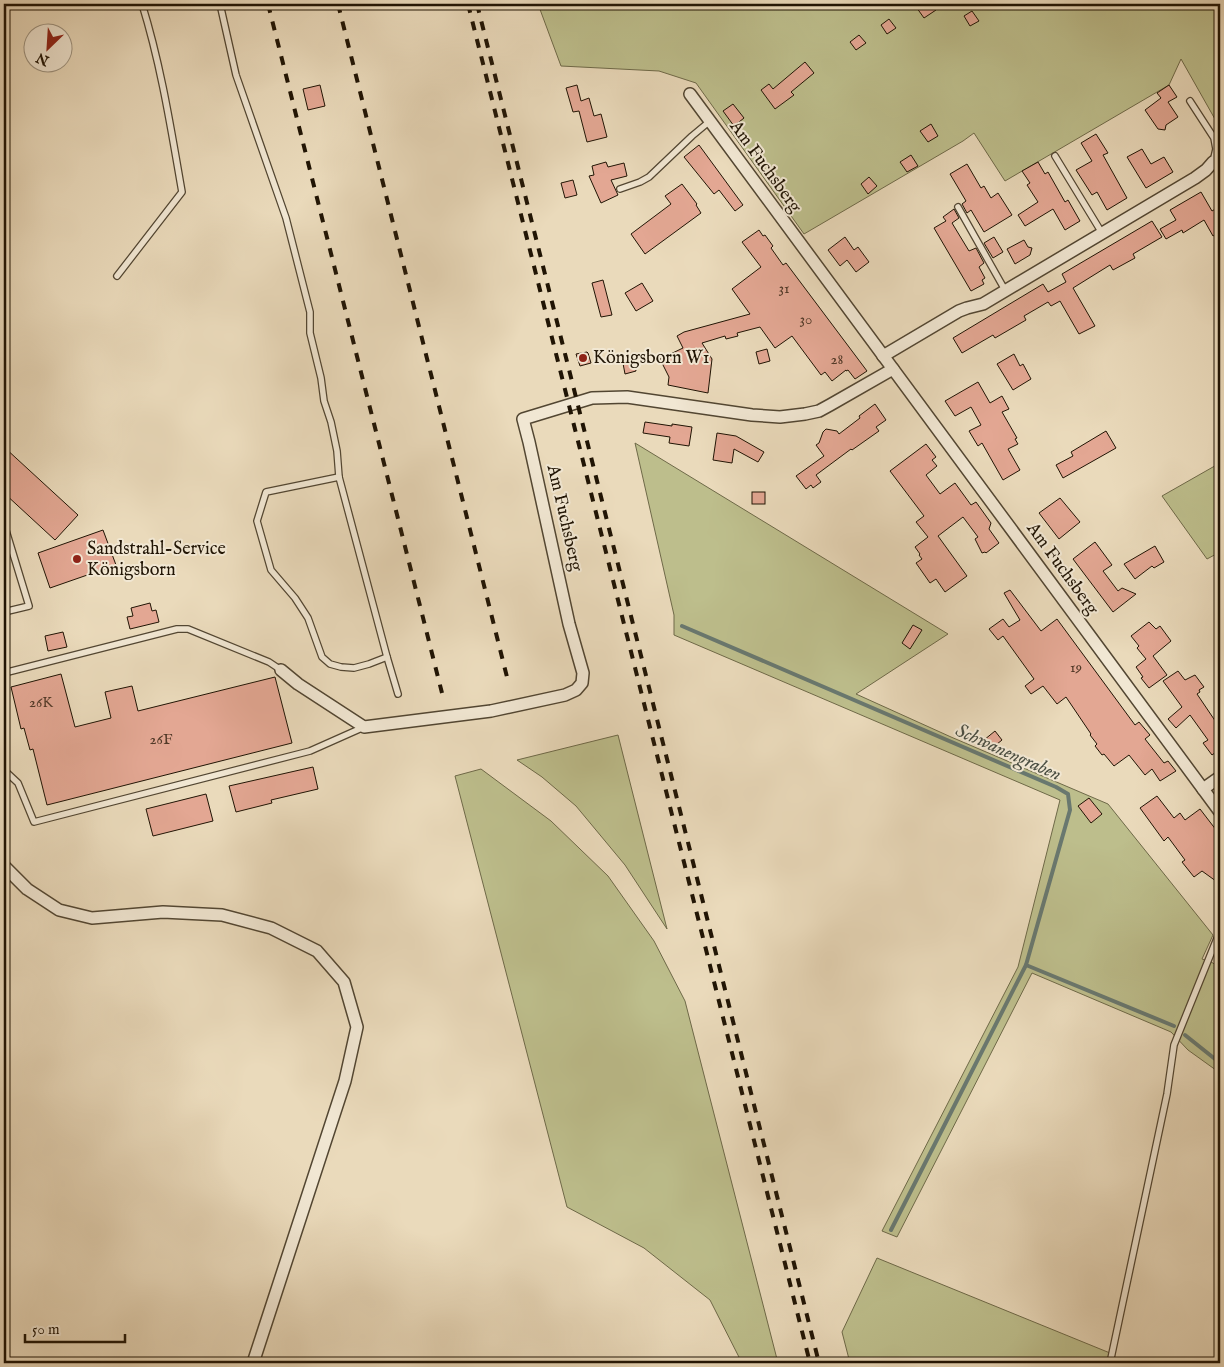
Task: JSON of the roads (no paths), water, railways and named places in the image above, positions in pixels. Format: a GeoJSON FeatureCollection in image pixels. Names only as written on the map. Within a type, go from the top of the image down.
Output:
{"type":"FeatureCollection","features":[{"type":"Feature","properties":{"kind":"street","name":"Am Fuchsberg"},"geometry":{"type":"LineString","coordinates":[[690,94],[1220,812]]}},
{"type":"Feature","properties":{"kind":"street"},"geometry":{"type":"LineString","coordinates":[[883,356],[959,312],[983,304],[1195,178],[1213,162]]}},
{"type":"Feature","properties":{"kind":"street","name":"Am Fuchsberg"},"geometry":{"type":"LineString","coordinates":[[364,727],[492,711],[565,695],[576,690],[582,683],[583,673],[569,624],[529,442],[522,419],[592,398],[610,397],[627,397],[752,415],[780,416],[805,414],[818,411],[830,405],[893,369]]}},
{"type":"Feature","properties":{"kind":"street"},"geometry":{"type":"LineString","coordinates":[[281,670],[298,684],[364,727]]}},
{"type":"Feature","properties":{"kind":"street"},"geometry":{"type":"LineString","coordinates":[[1203,789],[1220,777]]}},
{"type":"Feature","properties":{"kind":"street"},"geometry":{"type":"LineString","coordinates":[[4,866],[27,889],[59,910],[92,918],[163,912],[212,914],[271,928],[316,951],[344,982],[357,1027],[345,1081],[253,1363]]}},
{"type":"Feature","properties":{"kind":"lane"},"geometry":{"type":"LineString","coordinates":[[118,276],[182,192],[167,110],[149,27],[142,4]]}},
{"type":"Feature","properties":{"kind":"lane"},"geometry":{"type":"LineString","coordinates":[[220,4],[236,75],[286,218],[310,312],[310,333],[321,378],[324,401],[337,451],[339,477],[398,694]]}},
{"type":"Feature","properties":{"kind":"lane"},"geometry":{"type":"LineString","coordinates":[[1190,101],[1214,138],[1216,149],[1213,162]]}},
{"type":"Feature","properties":{"kind":"lane"},"geometry":{"type":"LineString","coordinates":[[620,189],[649,177],[710,121]]}},
{"type":"Feature","properties":{"kind":"lane"},"geometry":{"type":"LineString","coordinates":[[1055,156],[1102,233]]}},
{"type":"Feature","properties":{"kind":"lane"},"geometry":{"type":"LineString","coordinates":[[958,207],[1006,290]]}},
{"type":"Feature","properties":{"kind":"lane"},"geometry":{"type":"LineString","coordinates":[[339,477],[266,492],[257,521],[271,570],[295,598],[308,618],[322,657],[330,664],[354,668],[387,657]]}},
{"type":"Feature","properties":{"kind":"lane"},"geometry":{"type":"LineString","coordinates":[[4,524],[29,606],[4,612]]}},
{"type":"Feature","properties":{"kind":"lane"},"geometry":{"type":"LineString","coordinates":[[4,673],[177,629],[188,629],[269,662],[281,670]]}},
{"type":"Feature","properties":{"kind":"lane"},"geometry":{"type":"LineString","coordinates":[[4,770],[18,783],[34,822],[310,751],[364,727]]}},
{"type":"Feature","properties":{"kind":"lane"},"geometry":{"type":"LineString","coordinates":[[1110,1363],[1167,1094],[1174,1045],[1194,1000],[1220,931]]}},
{"type":"Feature","properties":{"kind":"waterway","name":"Schwanengraben"},"geometry":{"type":"LineString","coordinates":[[682,626],[1056,787],[1068,794],[1070,810],[1026,965],[1174,1026]]}},
{"type":"Feature","properties":{"kind":"waterway"},"geometry":{"type":"LineString","coordinates":[[891,1230],[1026,965]]}},
{"type":"Feature","properties":{"kind":"waterway","name":"Schwanengraben"},"geometry":{"type":"LineString","coordinates":[[1185,1035],[1220,1063]]}},
{"type":"Feature","properties":{"kind":"railway"},"geometry":{"type":"LineString","coordinates":[[268,4],[442,693]]}},
{"type":"Feature","properties":{"kind":"railway"},"geometry":{"type":"LineString","coordinates":[[338,4],[508,681]]}},
{"type":"Feature","properties":{"kind":"railway"},"geometry":{"type":"LineString","coordinates":[[468,4],[810,1363]]}},
{"type":"Feature","properties":{"kind":"railway"},"geometry":{"type":"LineString","coordinates":[[477,4],[819,1363]]}},
{"type":"Feature","properties":{"kind":"place","name":"Königsborn W1"},"geometry":{"type":"Point","coordinates":[583,358]}},
{"type":"Feature","properties":{"kind":"place","name":"Sandstrahl-Service Königsborn"},"geometry":{"type":"Point","coordinates":[77,559]}}]}
